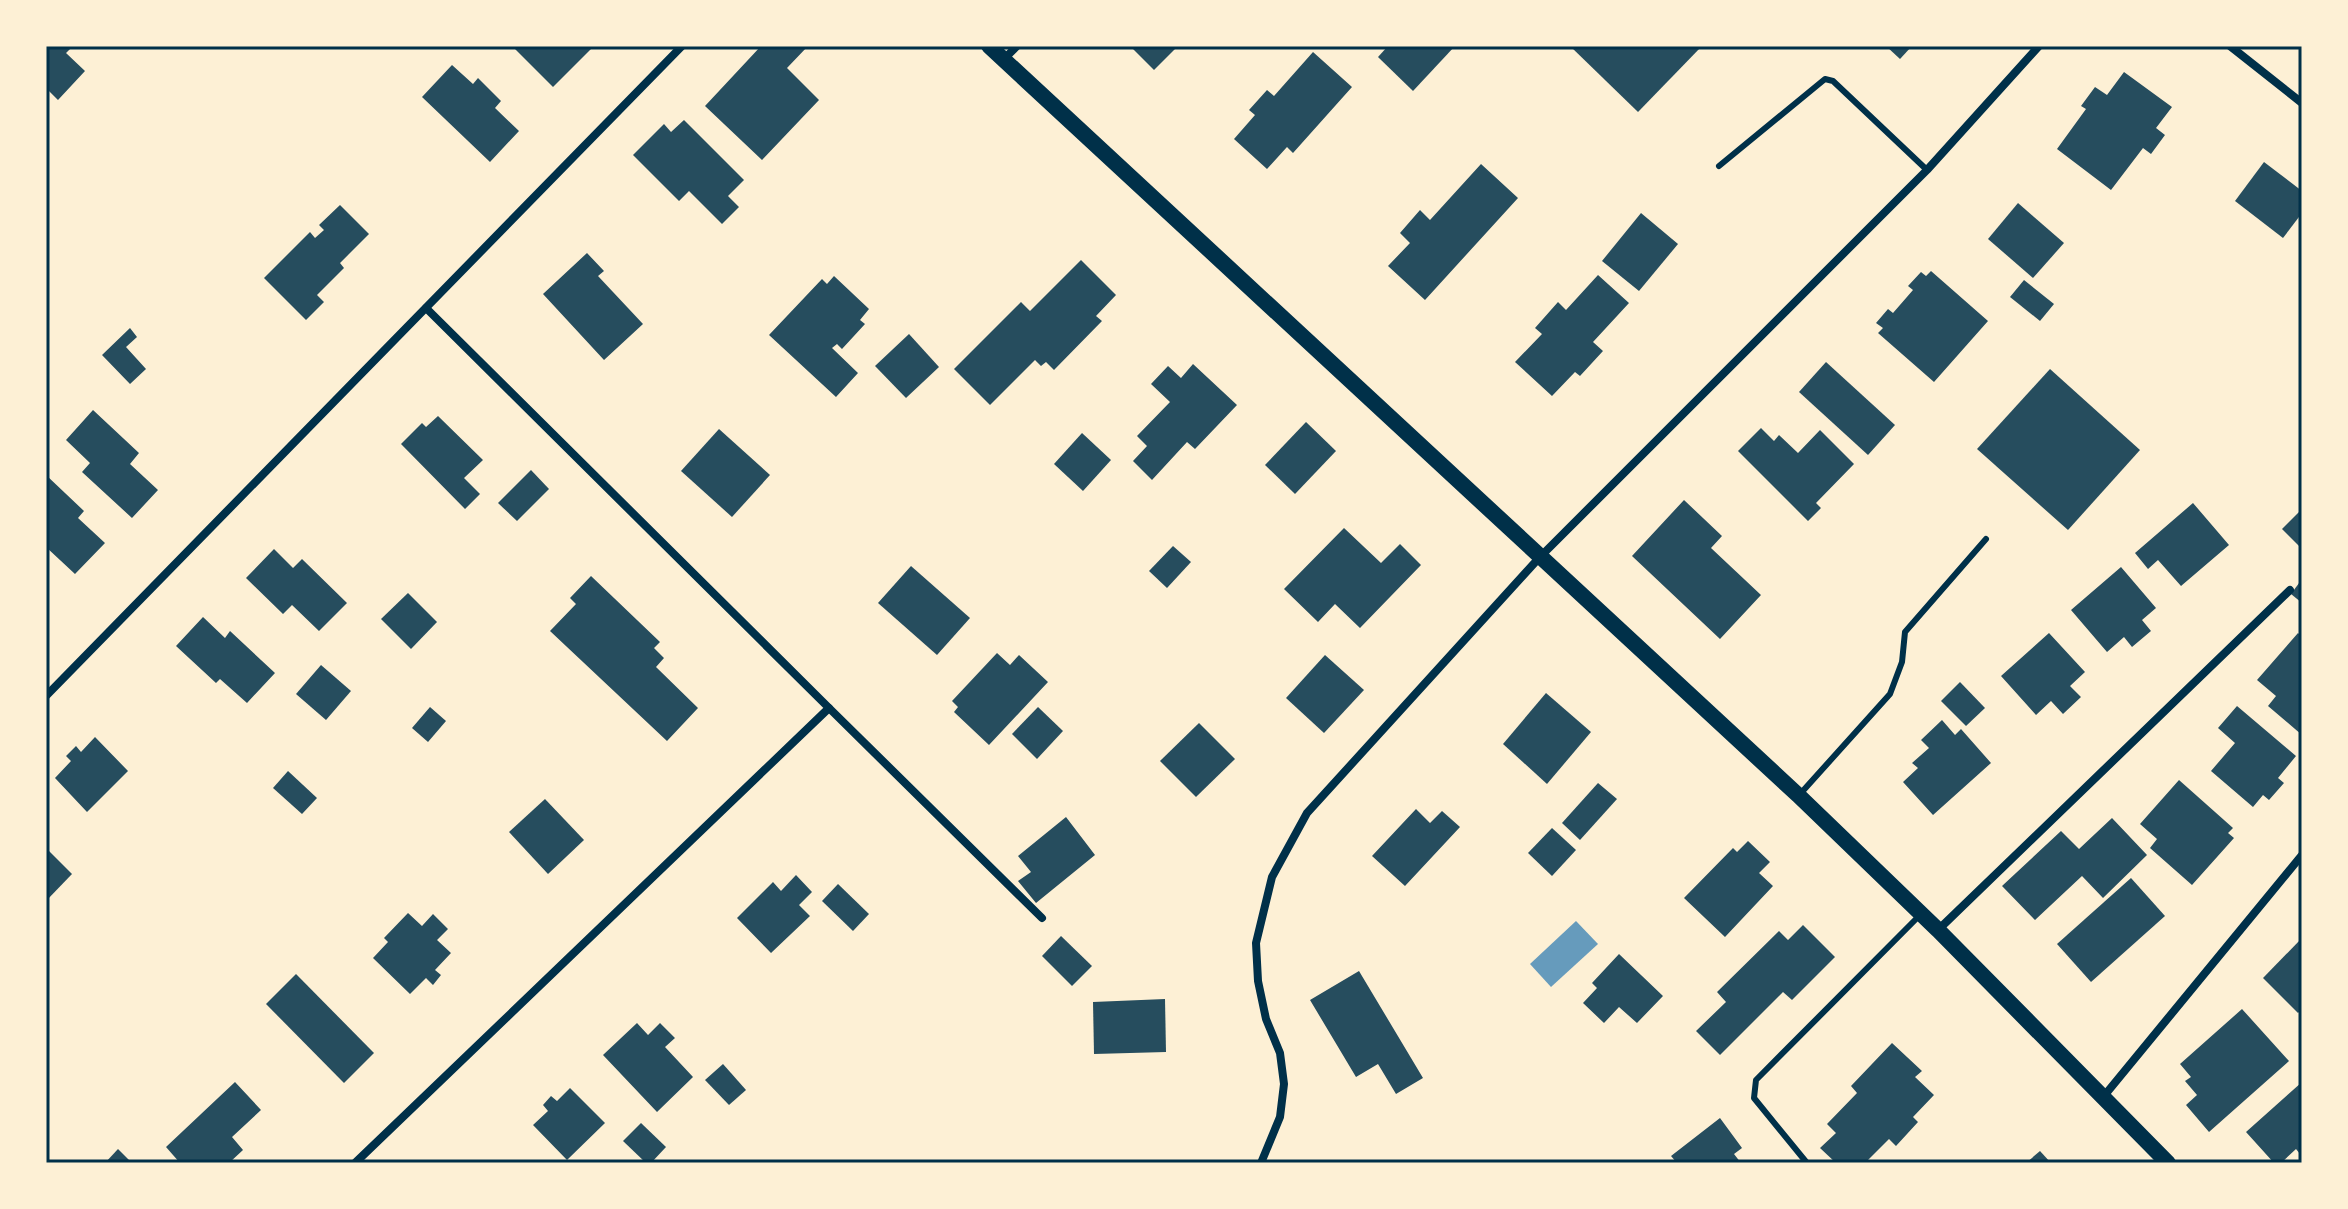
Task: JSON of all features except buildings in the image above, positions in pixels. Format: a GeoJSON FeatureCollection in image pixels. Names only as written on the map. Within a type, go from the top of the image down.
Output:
{"type":"FeatureCollection","features":[{"type":"Feature","properties":{"kind":"main road"},"geometry":{"type":"LineString","coordinates":[[989,46],[1799,796],[1922,913],[2168,1163]]}},
{"type":"Feature","properties":{"kind":"street"},"geometry":{"type":"LineString","coordinates":[[46,696],[682,46]]}},
{"type":"Feature","properties":{"kind":"street"},"geometry":{"type":"LineString","coordinates":[[1003,60],[1017,46]]}},
{"type":"Feature","properties":{"kind":"street"},"geometry":{"type":"LineString","coordinates":[[1261,1163],[1280,1117],[1284,1084],[1280,1053],[1266,1019],[1258,981],[1256,943],[1272,877],[1307,813],[1539,558],[1927,170],[2039,46]]}},
{"type":"Feature","properties":{"kind":"street"},"geometry":{"type":"LineString","coordinates":[[2230,46],[2302,103]]}},
{"type":"Feature","properties":{"kind":"street"},"geometry":{"type":"LineString","coordinates":[[426,308],[1042,918]]}},
{"type":"Feature","properties":{"kind":"street"},"geometry":{"type":"LineString","coordinates":[[1938,930],[2290,590]]}},
{"type":"Feature","properties":{"kind":"street"},"geometry":{"type":"LineString","coordinates":[[355,1163],[829,708]]}},
{"type":"Feature","properties":{"kind":"street"},"geometry":{"type":"LineString","coordinates":[[2104,1096],[2302,855]]}},
{"type":"Feature","properties":{"kind":"lane"},"geometry":{"type":"LineString","coordinates":[[1719,166],[1825,79],[1833,81],[1927,170]]}},
{"type":"Feature","properties":{"kind":"lane"},"geometry":{"type":"LineString","coordinates":[[1799,796],[1890,694],[1902,662],[1905,632],[1986,539]]}},
{"type":"Feature","properties":{"kind":"lane"},"geometry":{"type":"LineString","coordinates":[[1807,1163],[1754,1098],[1756,1080],[1922,913]]}},
{"type":"Feature","properties":{"kind":"water"},"geometry":{"type":"Polygon","coordinates":[[[1576,921],[1598,944],[1551,987],[1530,964],[1576,921]]]}}]}
